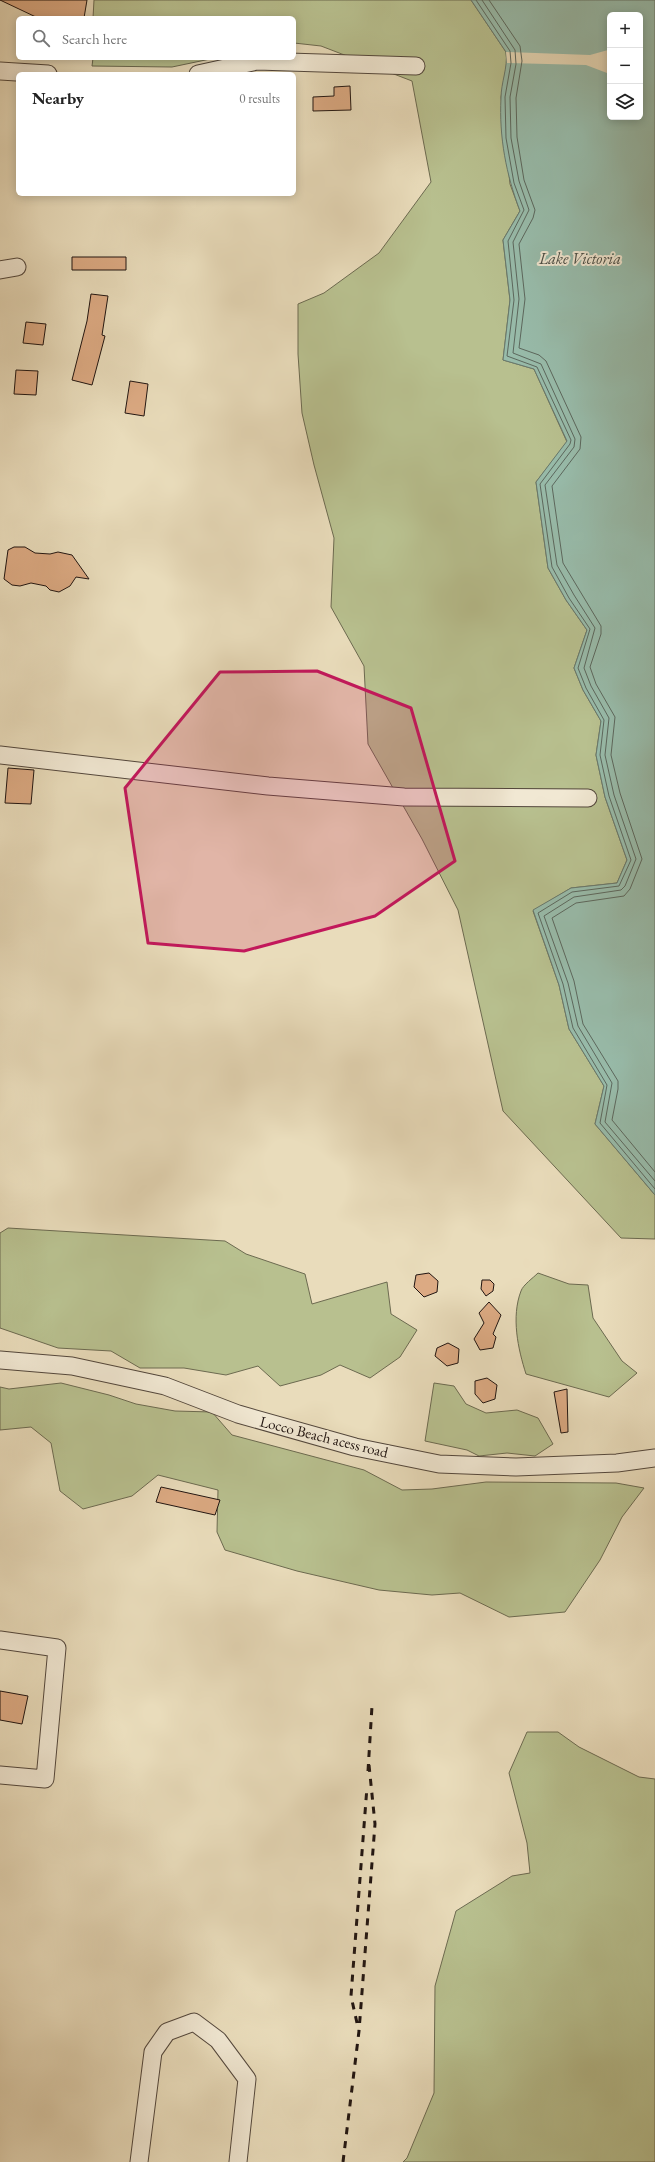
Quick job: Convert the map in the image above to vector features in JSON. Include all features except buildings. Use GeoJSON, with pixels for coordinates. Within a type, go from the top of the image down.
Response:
{"type":"FeatureCollection","features":[{"type":"Feature","properties":{"kind":"street"},"geometry":{"type":"LineString","coordinates":[[207,72],[257,61],[416,66]]}},
{"type":"Feature","properties":{"kind":"street"},"geometry":{"type":"LineString","coordinates":[[0,71],[16,72]]}},
{"type":"Feature","properties":{"kind":"street"},"geometry":{"type":"LineString","coordinates":[[0,270],[17,267]]}},
{"type":"Feature","properties":{"kind":"street"},"geometry":{"type":"LineString","coordinates":[[0,755],[268,786],[404,797],[588,798]]}},
{"type":"Feature","properties":{"kind":"street","name":"Locco Beach acess road"},"geometry":{"type":"LineString","coordinates":[[0,1360],[72,1366],[165,1386],[252,1418],[355,1447],[439,1464],[516,1467],[617,1463],[655,1458]]}},
{"type":"Feature","properties":{"kind":"street"},"geometry":{"type":"LineString","coordinates":[[0,1640],[57,1648],[45,1779],[0,1775]]}},
{"type":"Feature","properties":{"kind":"street"},"geometry":{"type":"LineString","coordinates":[[139,2162],[153,2052],[167,2032],[194,2022],[218,2040],[247,2079],[238,2162]]}},
{"type":"Feature","properties":{"kind":"highlighted area"},"geometry":{"type":"Polygon","coordinates":[[[317,671],[411,708],[455,861],[375,916],[244,951],[148,943],[125,788],[220,672],[317,671]]]}},
{"type":"Feature","properties":{"kind":"shaded area"},"geometry":{"type":"Polygon","coordinates":[[[94,0],[471,0],[506,52],[507,63],[501,97],[510,184],[520,211],[503,240],[510,300],[503,360],[534,369],[567,442],[536,482],[548,568],[566,600],[587,630],[574,668],[583,690],[601,721],[596,755],[605,797],[627,860],[617,883],[571,888],[533,911],[559,985],[569,1029],[604,1086],[595,1124],[655,1195],[655,1239],[621,1238],[503,1111],[458,910],[422,839],[368,744],[364,666],[331,607],[334,538],[314,465],[302,413],[298,354],[298,304],[324,293],[379,253],[431,182],[412,81],[321,46],[296,43],[296,16],[93,16],[94,0]]]}},
{"type":"Feature","properties":{"kind":"shaded area"},"geometry":{"type":"Polygon","coordinates":[[[93,60],[205,60],[172,67],[92,66],[93,60]]]}},
{"type":"Feature","properties":{"kind":"shaded area"},"geometry":{"type":"Polygon","coordinates":[[[8,1228],[225,1241],[246,1254],[305,1274],[312,1304],[387,1282],[391,1314],[417,1330],[400,1357],[370,1378],[340,1365],[321,1375],[280,1386],[258,1366],[226,1375],[184,1368],[140,1368],[111,1351],[58,1348],[0,1328],[0,1233],[8,1228]]]}},
{"type":"Feature","properties":{"kind":"shaded area"},"geometry":{"type":"Polygon","coordinates":[[[538,1273],[569,1284],[588,1285],[593,1318],[622,1361],[637,1373],[609,1397],[526,1374],[518,1344],[516,1311],[522,1289],[538,1273]]]}},
{"type":"Feature","properties":{"kind":"shaded area"},"geometry":{"type":"Polygon","coordinates":[[[61,1383],[109,1395],[136,1404],[175,1411],[212,1412],[232,1435],[364,1470],[402,1490],[432,1489],[486,1482],[616,1483],[644,1488],[622,1517],[600,1560],[565,1612],[509,1617],[460,1593],[432,1595],[379,1590],[297,1571],[225,1550],[217,1532],[218,1490],[158,1475],[132,1496],[83,1509],[60,1491],[51,1443],[31,1427],[0,1430],[0,1387],[9,1389],[61,1383]]]}},
{"type":"Feature","properties":{"kind":"shaded area"},"geometry":{"type":"Polygon","coordinates":[[[434,1383],[454,1386],[466,1404],[486,1413],[517,1410],[538,1418],[553,1444],[535,1456],[507,1453],[479,1456],[467,1450],[425,1441],[434,1383]]]}},
{"type":"Feature","properties":{"kind":"shaded area"},"geometry":{"type":"Polygon","coordinates":[[[527,1732],[558,1732],[579,1747],[639,1777],[655,1779],[655,2162],[403,2162],[407,2158],[434,2093],[435,1986],[456,1911],[512,1876],[530,1873],[527,1843],[509,1773],[527,1732]]]}},
{"type":"Feature","properties":{"kind":"water","name":"Lake Victoria"},"geometry":{"type":"Polygon","coordinates":[[[471,0],[655,0],[655,1195],[595,1124],[604,1086],[569,1029],[559,985],[533,910],[571,888],[617,883],[627,860],[605,797],[596,755],[601,721],[583,690],[574,668],[587,630],[566,600],[548,568],[536,482],[567,441],[534,369],[503,360],[510,300],[503,240],[520,211],[507,169],[502,141],[501,92],[506,52],[471,0]]]}},
{"type":"Feature","properties":{"kind":"pier"},"geometry":{"type":"Polygon","coordinates":[[[607,50],[607,73],[586,65],[507,63],[506,52],[590,55],[607,50]]]}},
{"type":"Feature","properties":{"kind":"railway"},"geometry":{"type":"LineString","coordinates":[[368,1771],[372,1706]]}},
{"type":"Feature","properties":{"kind":"railway"},"geometry":{"type":"LineString","coordinates":[[343,2162],[359,2031],[375,1824],[369,1765]]}},
{"type":"Feature","properties":{"kind":"railway"},"geometry":{"type":"LineString","coordinates":[[357,2023],[351,1996],[367,1787]]}}]}
